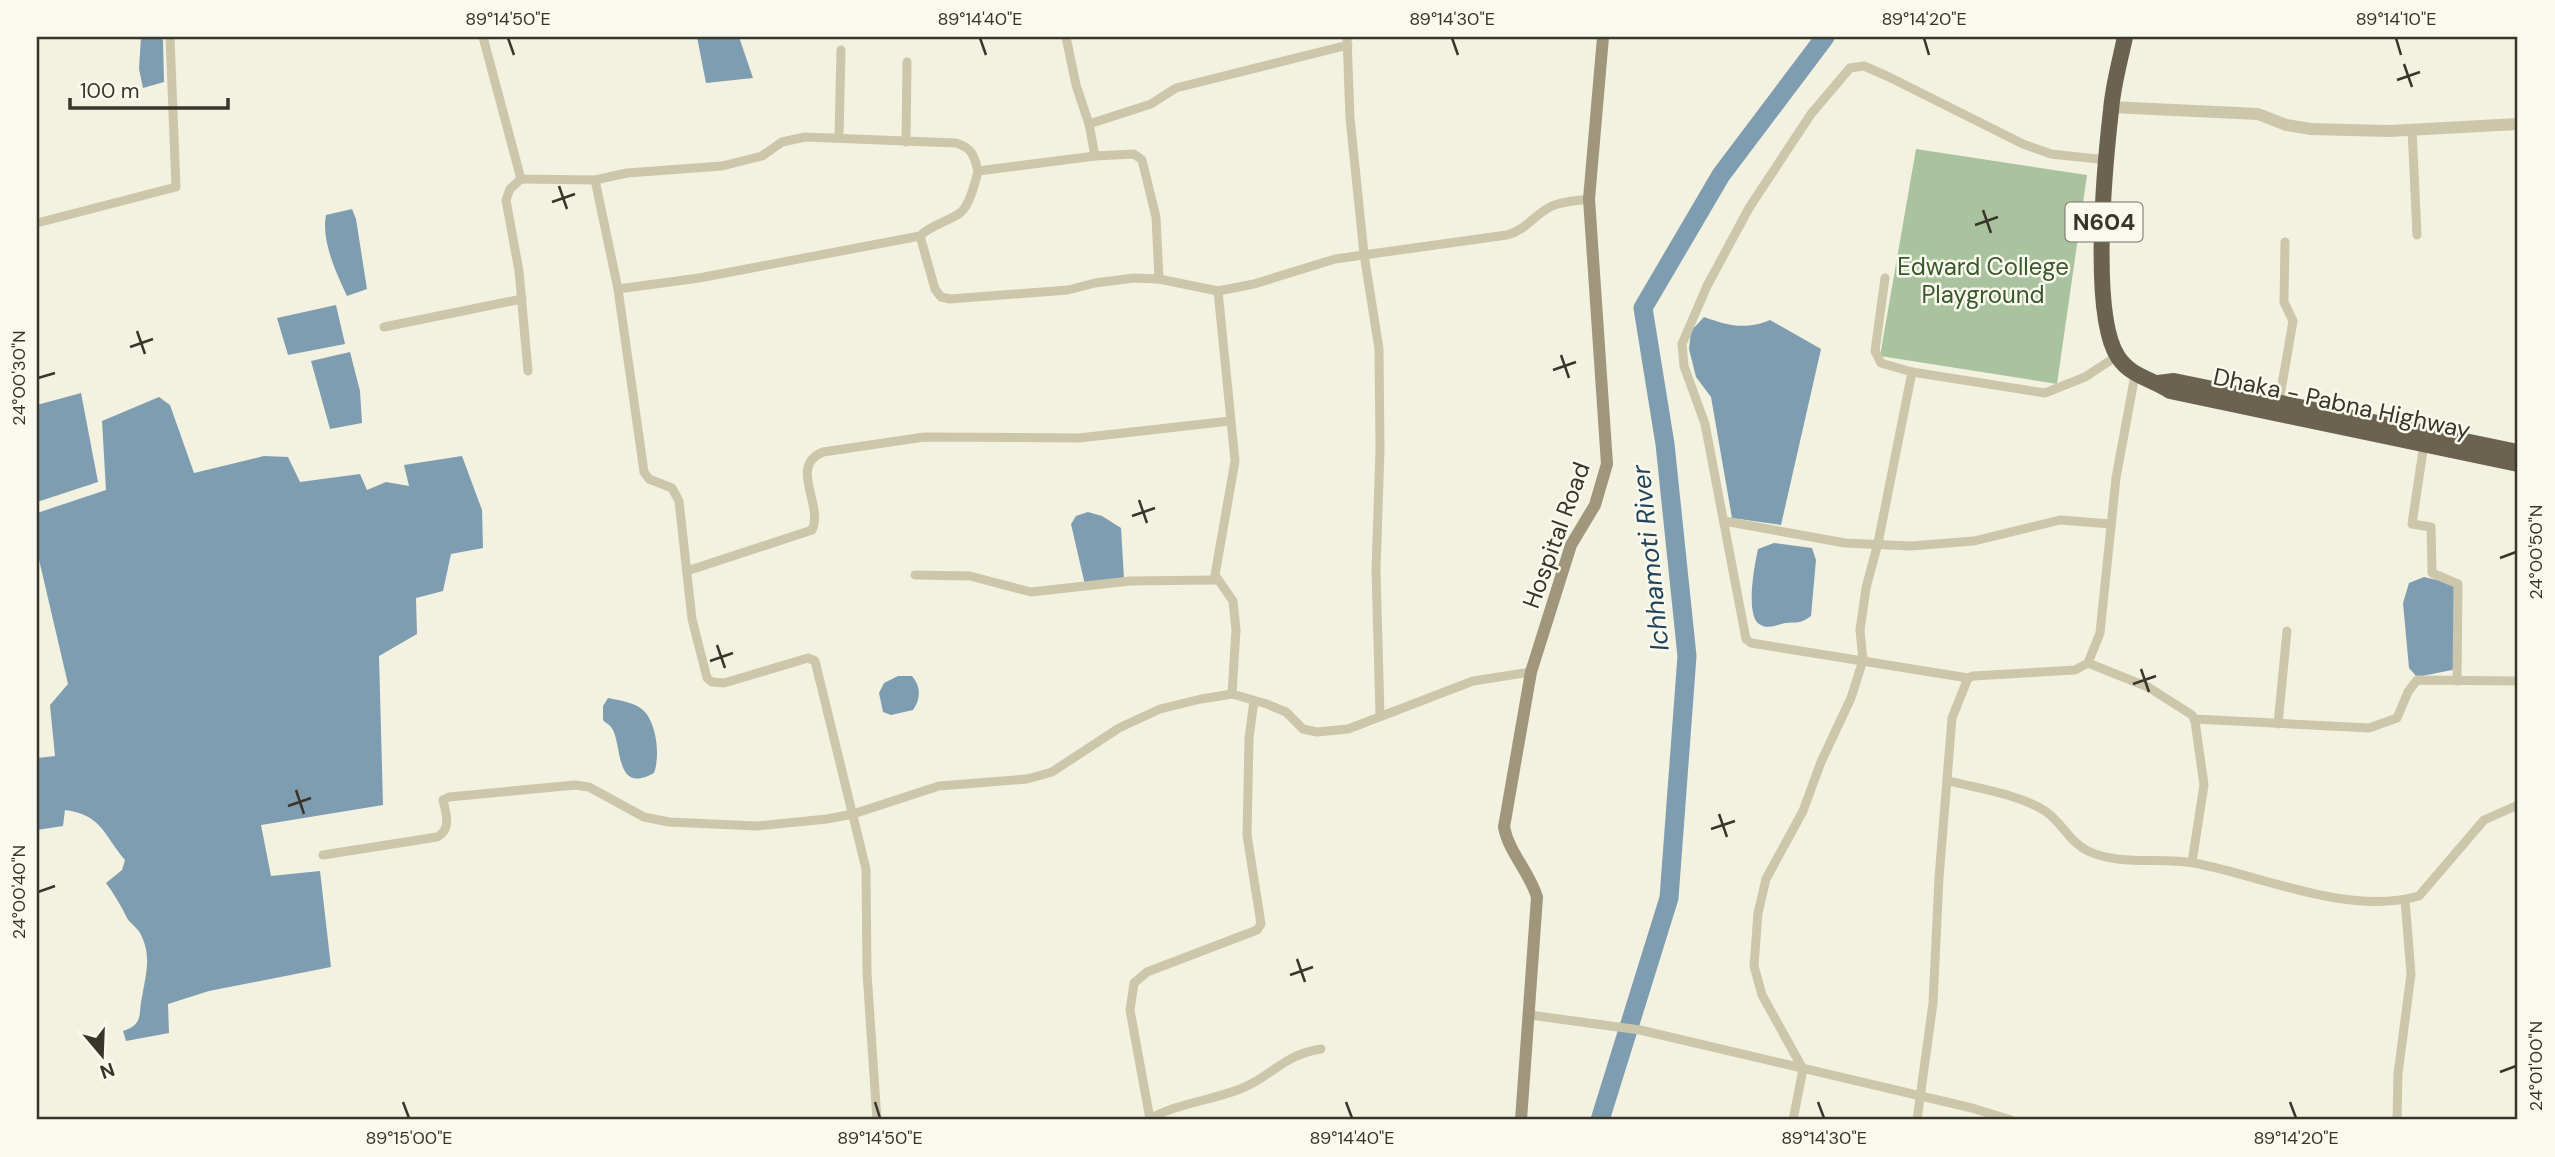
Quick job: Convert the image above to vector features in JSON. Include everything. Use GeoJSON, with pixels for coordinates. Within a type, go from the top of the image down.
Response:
{"type":"FeatureCollection","features":[{"type":"Feature","properties":{"kind":"highway","name":"Dhaka - Pabna Highway"},"geometry":{"type":"LineString","coordinates":[[2125,37],[2111,107],[2103,295],[2109,336],[2117,356],[2136,375],[2158,383],[2170,391],[2518,464]]}},
{"type":"Feature","properties":{"kind":"highway","name":"Dhaka - Pabna Highway"},"geometry":{"type":"LineString","coordinates":[[2158,383],[2174,381],[2518,452]]}},
{"type":"Feature","properties":{"kind":"main road","name":"Hospital Road"},"geometry":{"type":"LineString","coordinates":[[1521,1120],[1536,897],[1533,883],[1507,843],[1504,827],[1531,672],[1571,545],[1595,505],[1607,464],[1589,199],[1603,37]]}},
{"type":"Feature","properties":{"kind":"street"},"geometry":{"type":"LineString","coordinates":[[37,223],[176,187],[170,37]]}},
{"type":"Feature","properties":{"kind":"street"},"geometry":{"type":"LineString","coordinates":[[483,37],[521,179]]}},
{"type":"Feature","properties":{"kind":"street"},"geometry":{"type":"LineString","coordinates":[[1066,37],[1095,156]]}},
{"type":"Feature","properties":{"kind":"street"},"geometry":{"type":"LineString","coordinates":[[1089,124],[1151,104],[1177,88],[1348,41],[1350,118],[1364,254],[1379,349],[1380,449],[1376,570],[1380,715]]}},
{"type":"Feature","properties":{"kind":"street"},"geometry":{"type":"LineString","coordinates":[[839,137],[841,50]]}},
{"type":"Feature","properties":{"kind":"street"},"geometry":{"type":"LineString","coordinates":[[906,142],[907,62]]}},
{"type":"Feature","properties":{"kind":"street"},"geometry":{"type":"LineString","coordinates":[[2107,160],[2051,153],[2023,144],[1864,66],[1850,68],[1811,114],[1749,208],[1707,286],[1682,344],[1684,366],[1705,424],[1746,639],[1751,643],[1968,678],[2075,670],[2088,663],[2100,633],[2116,478],[2136,375]]}},
{"type":"Feature","properties":{"kind":"street"},"geometry":{"type":"LineString","coordinates":[[2111,107],[2258,114],[2286,125],[2311,129],[2412,129],[2518,124]]}},
{"type":"Feature","properties":{"kind":"street"},"geometry":{"type":"LineString","coordinates":[[2412,129],[2417,235]]}},
{"type":"Feature","properties":{"kind":"street"},"geometry":{"type":"LineString","coordinates":[[528,372],[522,299],[506,200],[510,189],[521,179],[595,180],[627,173],[722,166],[762,156],[791,139],[839,137],[956,143],[968,147],[974,153],[978,171],[965,206],[959,213],[928,228],[920,236],[699,278],[618,289]]}},
{"type":"Feature","properties":{"kind":"street"},"geometry":{"type":"LineString","coordinates":[[978,171],[1095,156],[1134,154],[1142,160],[1156,217],[1159,279]]}},
{"type":"Feature","properties":{"kind":"street"},"geometry":{"type":"LineString","coordinates":[[595,180],[618,289],[644,472],[649,479],[672,488],[676,493],[692,619],[709,681],[724,683],[808,658],[815,662],[866,869],[867,973],[877,1120]]}},
{"type":"Feature","properties":{"kind":"street"},"geometry":{"type":"LineString","coordinates":[[920,236],[935,289],[940,297],[950,299],[1068,290],[1095,282],[1134,278],[1159,279],[1218,291],[1254,284],[1306,266],[1364,254],[1507,235],[1527,228],[1543,212],[1557,204],[1589,199]]}},
{"type":"Feature","properties":{"kind":"street"},"geometry":{"type":"LineString","coordinates":[[2278,402],[2293,321],[2284,302],[2285,242]]}},
{"type":"Feature","properties":{"kind":"street"},"geometry":{"type":"LineString","coordinates":[[1885,278],[1875,351],[1881,363],[1912,372],[2045,393],[2085,377],[2117,356]]}},
{"type":"Feature","properties":{"kind":"street"},"geometry":{"type":"LineString","coordinates":[[1218,291],[1235,461],[1230,500],[1217,551],[1215,580],[1233,601],[1236,630],[1233,694]]}},
{"type":"Feature","properties":{"kind":"street"},"geometry":{"type":"LineString","coordinates":[[384,327],[522,299]]}},
{"type":"Feature","properties":{"kind":"street"},"geometry":{"type":"LineString","coordinates":[[1793,1120],[1803,1069],[1762,995],[1754,966],[1758,913],[1766,879],[1803,811],[1821,762],[1851,698],[1863,660],[1860,630],[1866,588],[1878,543],[1912,372]]}},
{"type":"Feature","properties":{"kind":"street"},"geometry":{"type":"LineString","coordinates":[[687,571],[812,530],[815,514],[806,472],[810,460],[823,452],[924,437],[1079,438],[1230,421]]}},
{"type":"Feature","properties":{"kind":"street"},"geometry":{"type":"LineString","coordinates":[[2424,444],[2412,524],[2431,527],[2432,573],[2458,584],[2457,681]]}},
{"type":"Feature","properties":{"kind":"street"},"geometry":{"type":"LineString","coordinates":[[1724,521],[1845,543],[1911,546],[1974,541],[2060,520],[2111,524]]}},
{"type":"Feature","properties":{"kind":"street"},"geometry":{"type":"LineString","coordinates":[[915,575],[970,576],[1031,592],[1130,581],[1215,580]]}},
{"type":"Feature","properties":{"kind":"street"},"geometry":{"type":"LineString","coordinates":[[2278,724],[2287,631]]}},
{"type":"Feature","properties":{"kind":"street"},"geometry":{"type":"LineString","coordinates":[[2088,663],[2148,687],[2194,719],[2369,728],[2397,718],[2408,692],[2417,680],[2518,681]]}},
{"type":"Feature","properties":{"kind":"street"},"geometry":{"type":"LineString","coordinates":[[323,855],[438,837],[445,833],[447,826],[443,800],[449,797],[575,785],[589,788],[644,817],[669,822],[757,826],[853,814],[939,786],[1027,779],[1052,772],[1119,728],[1160,709],[1233,694],[1286,712],[1303,729],[1317,732],[1348,729],[1473,681],[1531,672]]}},
{"type":"Feature","properties":{"kind":"street"},"geometry":{"type":"LineString","coordinates":[[1917,1120],[1933,1003],[1939,878],[1949,781],[1952,718],[1968,678]]}},
{"type":"Feature","properties":{"kind":"street"},"geometry":{"type":"LineString","coordinates":[[1254,701],[1249,738],[1247,835],[1261,924],[1257,930],[1147,972],[1134,983],[1130,1010],[1149,1120],[1177,1106],[1243,1088],[1294,1055],[1321,1049]]}},
{"type":"Feature","properties":{"kind":"street"},"geometry":{"type":"LineString","coordinates":[[2192,862],[2204,785],[2194,719]]}},
{"type":"Feature","properties":{"kind":"street"},"geometry":{"type":"LineString","coordinates":[[1949,781],[2005,795],[2044,810],[2064,833],[2090,852],[2153,861],[2192,862],[2325,894],[2375,900],[2405,900],[2427,890],[2484,820],[2518,805]]}},
{"type":"Feature","properties":{"kind":"street"},"geometry":{"type":"LineString","coordinates":[[2397,1120],[2401,1034],[2411,974],[2405,900]]}},
{"type":"Feature","properties":{"kind":"street"},"geometry":{"type":"LineString","coordinates":[[1530,1015],[1640,1030],[2011,1120]]}},
{"type":"Feature","properties":{"kind":"green space","name":"Edward College Playground"},"geometry":{"type":"Polygon","coordinates":[[[1916,149],[2087,175],[2057,384],[1880,356],[1916,149]]]}},
{"type":"Feature","properties":{"kind":"water"},"geometry":{"type":"Polygon","coordinates":[[[141,37],[160,37],[163,40],[164,82],[143,88],[139,69],[141,37]]]}},
{"type":"Feature","properties":{"kind":"water"},"geometry":{"type":"Polygon","coordinates":[[[697,37],[739,37],[753,78],[706,83],[697,37]]]}},
{"type":"Feature","properties":{"kind":"water"},"geometry":{"type":"Polygon","coordinates":[[[352,209],[367,289],[347,296],[330,256],[325,225],[326,215],[352,209]]]}},
{"type":"Feature","properties":{"kind":"water"},"geometry":{"type":"Polygon","coordinates":[[[336,305],[345,344],[288,355],[277,318],[336,305]]]}},
{"type":"Feature","properties":{"kind":"water"},"geometry":{"type":"Polygon","coordinates":[[[1704,317],[1737,326],[1770,320],[1821,349],[1781,525],[1732,518],[1711,397],[1696,377],[1689,349],[1691,331],[1704,317]]]}},
{"type":"Feature","properties":{"kind":"water"},"geometry":{"type":"Polygon","coordinates":[[[350,352],[360,391],[362,423],[330,429],[311,361],[350,352]]]}},
{"type":"Feature","properties":{"kind":"water"},"geometry":{"type":"Polygon","coordinates":[[[81,393],[98,482],[37,502],[37,405],[81,393]]]}},
{"type":"Feature","properties":{"kind":"water"},"geometry":{"type":"Polygon","coordinates":[[[159,397],[170,405],[194,473],[264,456],[288,457],[300,482],[360,474],[367,490],[386,482],[409,486],[404,465],[462,456],[482,510],[483,548],[451,554],[443,591],[416,598],[417,634],[379,656],[383,805],[261,825],[271,876],[320,871],[331,967],[209,991],[168,1004],[169,1033],[126,1041],[123,1031],[134,1025],[139,1018],[147,957],[140,933],[127,918],[106,883],[122,870],[125,860],[101,827],[87,816],[65,810],[63,826],[37,830],[37,758],[55,756],[50,705],[68,684],[37,551],[37,513],[106,490],[102,421],[159,397]]]}},
{"type":"Feature","properties":{"kind":"water"},"geometry":{"type":"Polygon","coordinates":[[[1088,512],[1102,516],[1121,528],[1124,579],[1085,585],[1071,524],[1076,516],[1088,512]]]}},
{"type":"Feature","properties":{"kind":"water"},"geometry":{"type":"Polygon","coordinates":[[[1774,543],[1812,548],[1816,560],[1811,616],[1801,621],[1766,627],[1759,624],[1755,618],[1752,588],[1758,549],[1774,543]]]}},
{"type":"Feature","properties":{"kind":"water"},"geometry":{"type":"Polygon","coordinates":[[[2424,577],[2453,584],[2457,594],[2456,666],[2452,670],[2417,677],[2409,668],[2403,603],[2409,583],[2424,577]]]}},
{"type":"Feature","properties":{"kind":"water"},"geometry":{"type":"Polygon","coordinates":[[[898,676],[912,676],[917,684],[919,697],[913,710],[891,715],[883,712],[879,693],[884,683],[898,676]]]}},
{"type":"Feature","properties":{"kind":"water"},"geometry":{"type":"Polygon","coordinates":[[[608,698],[637,706],[649,718],[656,742],[654,773],[641,778],[632,777],[626,772],[615,734],[603,720],[603,706],[608,698]]]}},
{"type":"Feature","properties":{"kind":"waterway","name":"Ichhamoti River"},"geometry":{"type":"LineString","coordinates":[[1600,1120],[1669,898],[1687,656],[1665,444],[1643,308],[1721,175],[1825,37]]}}]}
